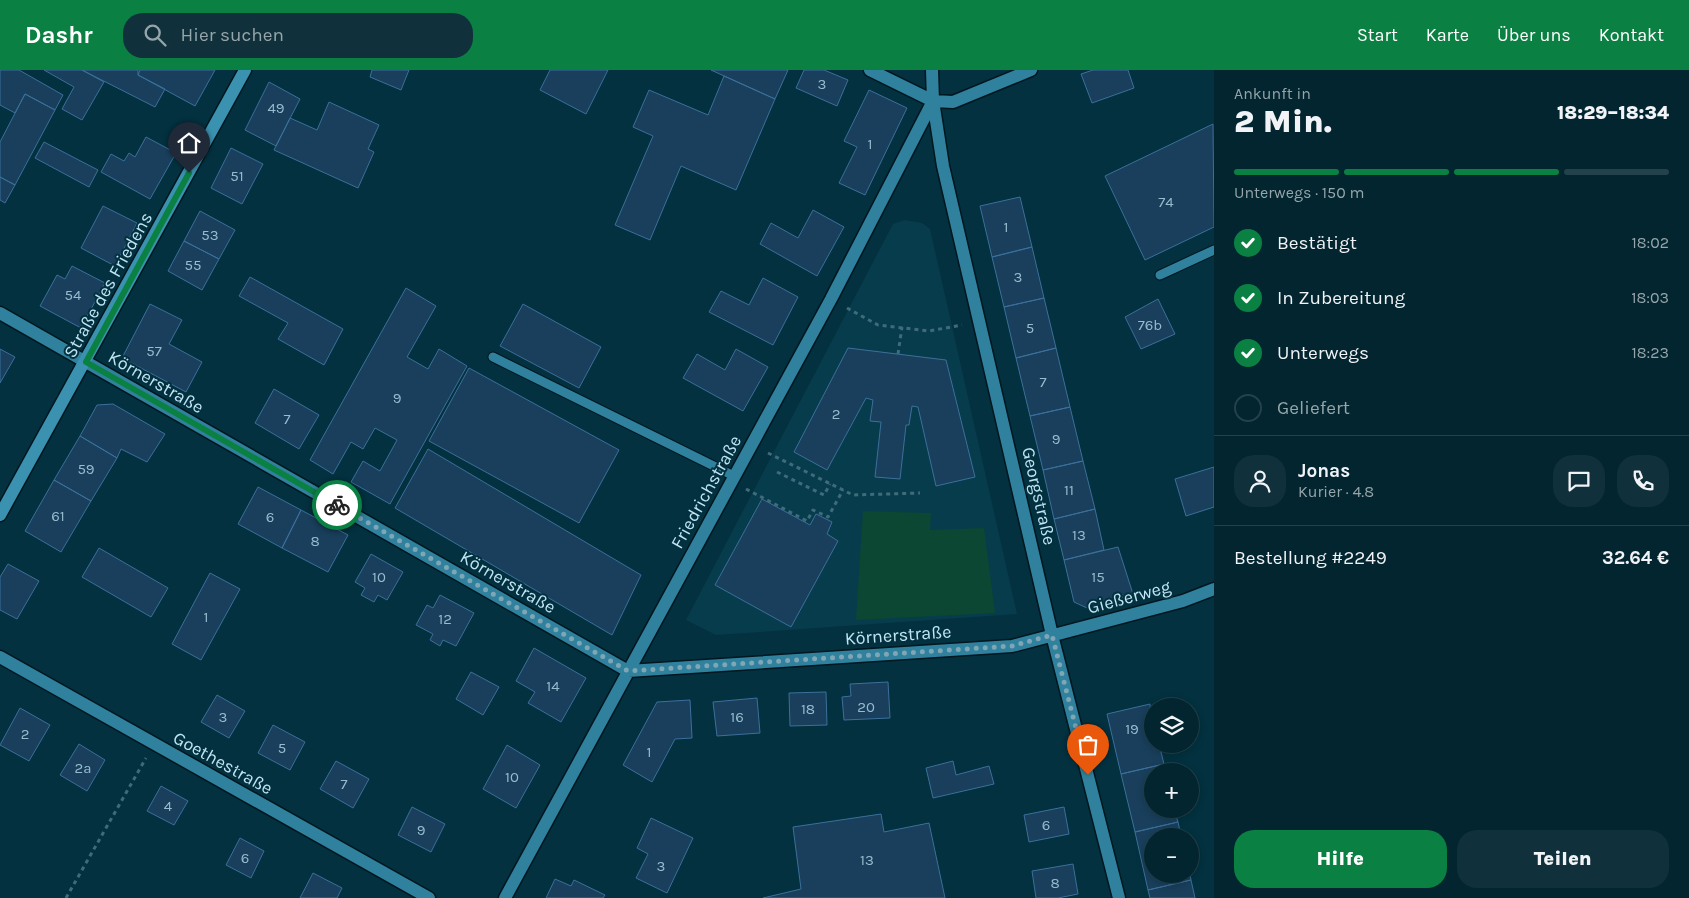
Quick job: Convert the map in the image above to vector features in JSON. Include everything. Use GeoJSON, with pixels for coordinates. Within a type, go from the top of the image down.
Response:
{"type":"FeatureCollection","features":[{"type":"Feature","properties":{"kind":"main road","name":"Straße des Friedens"},"geometry":{"type":"LineString","coordinates":[[0,515],[86,362],[245,70]]}},
{"type":"Feature","properties":{"kind":"street"},"geometry":{"type":"LineString","coordinates":[[870,70],[933,101],[953,102],[1031,70]]}},
{"type":"Feature","properties":{"kind":"street","name":"Georgstraße"},"geometry":{"type":"LineString","coordinates":[[932,70],[933,101],[943,166],[1052,635],[1119,898]]}},
{"type":"Feature","properties":{"kind":"street","name":"Friedrichstraße"},"geometry":{"type":"LineString","coordinates":[[505,898],[831,299],[933,101]]}},
{"type":"Feature","properties":{"kind":"street","name":"Körnerstraße"},"geometry":{"type":"LineString","coordinates":[[0,313],[628,671],[1012,646],[1052,635]]}},
{"type":"Feature","properties":{"kind":"street","name":"Gießerweg"},"geometry":{"type":"LineString","coordinates":[[1052,635],[1183,601],[1214,589]]}},
{"type":"Feature","properties":{"kind":"street","name":"Goethestraße"},"geometry":{"type":"LineString","coordinates":[[0,657],[429,898]]}},
{"type":"Feature","properties":{"kind":"lane"},"geometry":{"type":"LineString","coordinates":[[1160,275],[1214,250]]}},
{"type":"Feature","properties":{"kind":"lane"},"geometry":{"type":"LineString","coordinates":[[493,357],[733,479]]}},
{"type":"Feature","properties":{"kind":"path"},"geometry":{"type":"LineString","coordinates":[[831,299],[878,324],[902,328],[929,331],[980,322]]}},
{"type":"Feature","properties":{"kind":"path"},"geometry":{"type":"LineString","coordinates":[[898,354],[902,328]]}},
{"type":"Feature","properties":{"kind":"path"},"geometry":{"type":"LineString","coordinates":[[752,445],[853,495],[920,493]]}},
{"type":"Feature","properties":{"kind":"path"},"geometry":{"type":"LineString","coordinates":[[777,472],[824,496],[830,484]]}},
{"type":"Feature","properties":{"kind":"path"},"geometry":{"type":"LineString","coordinates":[[733,479],[807,521],[811,518],[814,510],[828,517],[843,490]]}},
{"type":"Feature","properties":{"kind":"path"},"geometry":{"type":"LineString","coordinates":[[66,898],[154,744]]}},
{"type":"Feature","properties":{"kind":"shaded area"},"geometry":{"type":"Polygon","coordinates":[[[905,220],[922,223],[930,229],[1017,614],[716,635],[686,620],[893,224],[905,220]]]}},
{"type":"Feature","properties":{"kind":"green space"},"geometry":{"type":"Polygon","coordinates":[[[863,511],[931,513],[930,530],[984,528],[995,613],[856,620],[863,511]]]}},
{"type":"Feature","properties":{"kind":"building"},"geometry":{"type":"Polygon","coordinates":[[[0,70],[19,70],[63,95],[55,110],[25,94],[15,113],[0,105],[0,70]]]}},
{"type":"Feature","properties":{"kind":"building"},"geometry":{"type":"Polygon","coordinates":[[[44,70],[82,70],[104,82],[82,120],[62,109],[74,87],[44,70]]]}},
{"type":"Feature","properties":{"kind":"building"},"geometry":{"type":"Polygon","coordinates":[[[82,70],[138,70],[138,75],[165,89],[155,107],[82,70]]]}},
{"type":"Feature","properties":{"kind":"building"},"geometry":{"type":"Polygon","coordinates":[[[140,70],[215,70],[195,106],[138,75],[140,70]]]}},
{"type":"Feature","properties":{"kind":"building"},"geometry":{"type":"Polygon","coordinates":[[[372,70],[409,70],[401,90],[370,77],[372,70]]]}},
{"type":"Feature","properties":{"kind":"building"},"geometry":{"type":"Polygon","coordinates":[[[550,70],[608,70],[586,114],[540,90],[550,70]]]}},
{"type":"Feature","properties":{"kind":"building"},"geometry":{"type":"Polygon","coordinates":[[[711,70],[788,70],[775,99],[711,70]]]}},
{"type":"Feature","properties":{"kind":"building"},"geometry":{"type":"Polygon","coordinates":[[[804,70],[824,70],[848,80],[837,106],[796,88],[804,70]]]}},
{"type":"Feature","properties":{"kind":"building"},"geometry":{"type":"Polygon","coordinates":[[[1093,70],[1128,70],[1134,88],[1092,103],[1081,74],[1093,70]]]}},
{"type":"Feature","properties":{"kind":"building"},"geometry":{"type":"Polygon","coordinates":[[[724,76],[775,99],[736,190],[681,166],[650,240],[615,225],[653,136],[633,127],[649,90],[708,115],[724,76]]]}},
{"type":"Feature","properties":{"kind":"building"},"geometry":{"type":"Polygon","coordinates":[[[269,82],[300,99],[276,146],[245,130],[269,82]]]}},
{"type":"Feature","properties":{"kind":"building"},"geometry":{"type":"Polygon","coordinates":[[[869,90],[907,108],[865,195],[839,183],[857,147],[844,141],[869,90]]]}},
{"type":"Feature","properties":{"kind":"building"},"geometry":{"type":"Polygon","coordinates":[[[25,94],[55,110],[15,185],[0,177],[0,142],[25,94]]]}},
{"type":"Feature","properties":{"kind":"building"},"geometry":{"type":"Polygon","coordinates":[[[329,102],[379,125],[368,149],[374,152],[358,188],[274,150],[290,118],[317,130],[329,102]]]}},
{"type":"Feature","properties":{"kind":"building"},"geometry":{"type":"Polygon","coordinates":[[[1213,124],[1214,227],[1145,260],[1105,176],[1213,124]]]}},
{"type":"Feature","properties":{"kind":"building"},"geometry":{"type":"Polygon","coordinates":[[[146,137],[176,153],[150,199],[101,172],[111,154],[124,161],[129,153],[135,157],[146,137]]]}},
{"type":"Feature","properties":{"kind":"building"},"geometry":{"type":"Polygon","coordinates":[[[44,142],[98,170],[89,187],[35,158],[44,142]]]}},
{"type":"Feature","properties":{"kind":"building"},"geometry":{"type":"Polygon","coordinates":[[[231,148],[263,164],[242,204],[211,188],[231,148]]]}},
{"type":"Feature","properties":{"kind":"building"},"geometry":{"type":"Polygon","coordinates":[[[0,177],[15,185],[5,203],[0,200],[0,177]]]}},
{"type":"Feature","properties":{"kind":"building"},"geometry":{"type":"Polygon","coordinates":[[[1020,197],[1032,247],[992,257],[980,206],[1020,197]]]}},
{"type":"Feature","properties":{"kind":"building"},"geometry":{"type":"Polygon","coordinates":[[[103,206],[137,223],[115,266],[81,248],[103,206]]]}},
{"type":"Feature","properties":{"kind":"building"},"geometry":{"type":"Polygon","coordinates":[[[813,210],[844,227],[817,276],[760,244],[771,223],[798,238],[813,210]]]}},
{"type":"Feature","properties":{"kind":"building"},"geometry":{"type":"Polygon","coordinates":[[[200,211],[235,230],[219,259],[184,241],[200,211]]]}},
{"type":"Feature","properties":{"kind":"building"},"geometry":{"type":"Polygon","coordinates":[[[184,241],[219,259],[202,290],[168,271],[184,241]]]}},
{"type":"Feature","properties":{"kind":"building"},"geometry":{"type":"Polygon","coordinates":[[[1032,247],[1044,298],[1004,307],[992,257],[1032,247]]]}},
{"type":"Feature","properties":{"kind":"building"},"geometry":{"type":"Polygon","coordinates":[[[72,266],[105,283],[81,328],[40,306],[57,275],[65,279],[72,266]]]}},
{"type":"Feature","properties":{"kind":"building"},"geometry":{"type":"Polygon","coordinates":[[[250,277],[343,329],[324,365],[278,339],[288,323],[239,296],[250,277]]]}},
{"type":"Feature","properties":{"kind":"building"},"geometry":{"type":"Polygon","coordinates":[[[763,278],[798,297],[773,345],[709,312],[721,291],[749,305],[763,278]]]}},
{"type":"Feature","properties":{"kind":"building"},"geometry":{"type":"Polygon","coordinates":[[[406,288],[436,306],[407,357],[428,369],[439,349],[467,366],[390,504],[351,482],[363,461],[380,471],[397,440],[375,428],[363,449],[351,442],[333,474],[310,460],[406,288]]]}},
{"type":"Feature","properties":{"kind":"building"},"geometry":{"type":"Polygon","coordinates":[[[1044,298],[1056,348],[1016,358],[1004,307],[1044,298]]]}},
{"type":"Feature","properties":{"kind":"building"},"geometry":{"type":"Polygon","coordinates":[[[1158,299],[1175,334],[1141,349],[1125,317],[1158,299]]]}},
{"type":"Feature","properties":{"kind":"building"},"geometry":{"type":"Polygon","coordinates":[[[150,304],[182,320],[169,344],[202,362],[186,392],[122,358],[150,304]]]}},
{"type":"Feature","properties":{"kind":"building"},"geometry":{"type":"Polygon","coordinates":[[[523,304],[601,347],[579,388],[500,346],[523,304]]]}},
{"type":"Feature","properties":{"kind":"building"},"geometry":{"type":"Polygon","coordinates":[[[848,348],[946,360],[975,477],[936,486],[918,407],[912,406],[909,425],[906,425],[900,479],[875,477],[881,422],[870,421],[873,400],[866,398],[827,470],[794,452],[848,348]]]}},
{"type":"Feature","properties":{"kind":"building"},"geometry":{"type":"Polygon","coordinates":[[[1056,348],[1070,407],[1030,416],[1016,358],[1056,348]]]}},
{"type":"Feature","properties":{"kind":"building"},"geometry":{"type":"Polygon","coordinates":[[[0,349],[15,357],[0,383],[0,349]]]}},
{"type":"Feature","properties":{"kind":"building"},"geometry":{"type":"Polygon","coordinates":[[[736,349],[768,367],[743,411],[683,378],[697,354],[725,370],[736,349]]]}},
{"type":"Feature","properties":{"kind":"building"},"geometry":{"type":"Polygon","coordinates":[[[469,368],[619,450],[579,523],[429,441],[469,368]]]}},
{"type":"Feature","properties":{"kind":"building"},"geometry":{"type":"Polygon","coordinates":[[[274,389],[319,415],[299,449],[255,423],[274,389]]]}},
{"type":"Feature","properties":{"kind":"building"},"geometry":{"type":"Polygon","coordinates":[[[113,404],[165,434],[147,462],[121,449],[117,458],[80,436],[97,405],[113,404]]]}},
{"type":"Feature","properties":{"kind":"building"},"geometry":{"type":"Polygon","coordinates":[[[1070,407],[1083,461],[1043,470],[1030,416],[1070,407]]]}},
{"type":"Feature","properties":{"kind":"building"},"geometry":{"type":"Polygon","coordinates":[[[80,436],[117,458],[91,501],[54,480],[80,436]]]}},
{"type":"Feature","properties":{"kind":"building"},"geometry":{"type":"Polygon","coordinates":[[[428,449],[641,575],[612,635],[395,508],[428,449]]]}},
{"type":"Feature","properties":{"kind":"building"},"geometry":{"type":"Polygon","coordinates":[[[1083,461],[1095,509],[1054,519],[1043,470],[1083,461]]]}},
{"type":"Feature","properties":{"kind":"building"},"geometry":{"type":"Polygon","coordinates":[[[1214,467],[1214,507],[1186,516],[1175,479],[1214,467]]]}},
{"type":"Feature","properties":{"kind":"building"},"geometry":{"type":"Polygon","coordinates":[[[54,480],[91,501],[61,552],[25,531],[54,480]]]}},
{"type":"Feature","properties":{"kind":"building"},"geometry":{"type":"Polygon","coordinates":[[[258,487],[301,510],[282,548],[238,524],[258,487]]]}},
{"type":"Feature","properties":{"kind":"building"},"geometry":{"type":"Polygon","coordinates":[[[762,499],[810,525],[816,514],[832,522],[827,534],[838,541],[791,627],[715,585],[762,499]]]}},
{"type":"Feature","properties":{"kind":"building"},"geometry":{"type":"Polygon","coordinates":[[[1095,509],[1104,550],[1064,560],[1054,519],[1095,509]]]}},
{"type":"Feature","properties":{"kind":"building"},"geometry":{"type":"Polygon","coordinates":[[[301,510],[348,535],[328,572],[282,548],[301,510]]]}},
{"type":"Feature","properties":{"kind":"building"},"geometry":{"type":"Polygon","coordinates":[[[1118,547],[1133,594],[1087,608],[1074,602],[1064,560],[1118,547]]]}},
{"type":"Feature","properties":{"kind":"building"},"geometry":{"type":"Polygon","coordinates":[[[99,548],[168,588],[151,617],[82,577],[99,548]]]}},
{"type":"Feature","properties":{"kind":"building"},"geometry":{"type":"Polygon","coordinates":[[[371,554],[403,572],[387,600],[378,595],[374,602],[361,595],[365,588],[355,582],[371,554]]]}},
{"type":"Feature","properties":{"kind":"building"},"geometry":{"type":"Polygon","coordinates":[[[8,564],[39,581],[17,619],[0,610],[0,577],[8,564]]]}},
{"type":"Feature","properties":{"kind":"building"},"geometry":{"type":"Polygon","coordinates":[[[210,573],[240,589],[201,660],[172,644],[210,573]]]}},
{"type":"Feature","properties":{"kind":"building"},"geometry":{"type":"Polygon","coordinates":[[[440,595],[474,613],[456,646],[443,640],[440,646],[430,640],[433,634],[416,625],[427,605],[433,608],[440,595]]]}},
{"type":"Feature","properties":{"kind":"building"},"geometry":{"type":"Polygon","coordinates":[[[534,648],[586,678],[561,722],[528,703],[535,692],[516,681],[534,648]]]}},
{"type":"Feature","properties":{"kind":"building"},"geometry":{"type":"Polygon","coordinates":[[[471,672],[499,687],[483,715],[456,699],[471,672]]]}},
{"type":"Feature","properties":{"kind":"building"},"geometry":{"type":"Polygon","coordinates":[[[888,682],[890,718],[844,720],[842,697],[851,696],[850,684],[888,682]]]}},
{"type":"Feature","properties":{"kind":"building"},"geometry":{"type":"Polygon","coordinates":[[[826,692],[827,725],[790,726],[789,693],[826,692]]]}},
{"type":"Feature","properties":{"kind":"building"},"geometry":{"type":"Polygon","coordinates":[[[217,695],[245,711],[229,738],[201,722],[217,695]]]}},
{"type":"Feature","properties":{"kind":"building"},"geometry":{"type":"Polygon","coordinates":[[[757,698],[760,733],[717,736],[713,702],[757,698]]]}},
{"type":"Feature","properties":{"kind":"building"},"geometry":{"type":"Polygon","coordinates":[[[690,700],[692,738],[675,739],[652,782],[623,765],[657,702],[690,700]]]}},
{"type":"Feature","properties":{"kind":"building"},"geometry":{"type":"Polygon","coordinates":[[[1144,705],[1144,753],[1161,753],[1164,763],[1144,763],[1144,769],[1121,774],[1107,714],[1144,705]]]}},
{"type":"Feature","properties":{"kind":"building"},"geometry":{"type":"Polygon","coordinates":[[[20,708],[50,725],[29,761],[0,745],[20,708]]]}},
{"type":"Feature","properties":{"kind":"building"},"geometry":{"type":"Polygon","coordinates":[[[273,725],[305,742],[290,770],[258,753],[273,725]]]}},
{"type":"Feature","properties":{"kind":"building"},"geometry":{"type":"Polygon","coordinates":[[[79,744],[105,760],[87,791],[60,775],[79,744]]]}},
{"type":"Feature","properties":{"kind":"building"},"geometry":{"type":"Polygon","coordinates":[[[507,745],[540,765],[516,808],[483,789],[507,745]]]}},
{"type":"Feature","properties":{"kind":"building"},"geometry":{"type":"Polygon","coordinates":[[[336,761],[369,779],[353,808],[320,789],[336,761]]]}},
{"type":"Feature","properties":{"kind":"building"},"geometry":{"type":"Polygon","coordinates":[[[953,761],[956,775],[989,766],[994,784],[933,798],[926,768],[953,761]]]}},
{"type":"Feature","properties":{"kind":"building"},"geometry":{"type":"Polygon","coordinates":[[[1144,769],[1144,818],[1177,818],[1178,822],[1144,828],[1144,830],[1135,832],[1121,774],[1144,769]]]}},
{"type":"Feature","properties":{"kind":"building"},"geometry":{"type":"Polygon","coordinates":[[[161,786],[188,801],[174,825],[147,811],[161,786]]]}},
{"type":"Feature","properties":{"kind":"building"},"geometry":{"type":"Polygon","coordinates":[[[412,807],[445,824],[431,852],[398,835],[412,807]]]}},
{"type":"Feature","properties":{"kind":"building"},"geometry":{"type":"Polygon","coordinates":[[[1064,807],[1069,834],[1029,842],[1024,815],[1064,807]]]}},
{"type":"Feature","properties":{"kind":"building"},"geometry":{"type":"Polygon","coordinates":[[[881,814],[884,832],[929,823],[945,898],[763,898],[801,889],[793,827],[881,814]]]}},
{"type":"Feature","properties":{"kind":"building"},"geometry":{"type":"Polygon","coordinates":[[[651,818],[693,838],[667,893],[636,878],[648,854],[637,848],[651,818]]]}},
{"type":"Feature","properties":{"kind":"building"},"geometry":{"type":"Polygon","coordinates":[[[1178,822],[1179,828],[1152,828],[1178,822]]]}},
{"type":"Feature","properties":{"kind":"building"},"geometry":{"type":"Polygon","coordinates":[[[1144,830],[1144,872],[1135,832],[1144,830]]]}},
{"type":"Feature","properties":{"kind":"building"},"geometry":{"type":"Polygon","coordinates":[[[240,838],[264,851],[251,878],[226,865],[240,838]]]}},
{"type":"Feature","properties":{"kind":"building"},"geometry":{"type":"Polygon","coordinates":[[[1073,864],[1078,894],[1058,898],[1036,898],[1032,871],[1073,864]]]}},
{"type":"Feature","properties":{"kind":"building"},"geometry":{"type":"Polygon","coordinates":[[[313,873],[342,888],[337,898],[300,898],[313,873]]]}},
{"type":"Feature","properties":{"kind":"building"},"geometry":{"type":"Polygon","coordinates":[[[555,879],[571,886],[574,880],[605,895],[603,898],[546,898],[555,879]]]}},
{"type":"Feature","properties":{"kind":"building"},"geometry":{"type":"Polygon","coordinates":[[[1146,883],[1178,883],[1148,890],[1146,883]]]}},
{"type":"Feature","properties":{"kind":"building"},"geometry":{"type":"Polygon","coordinates":[[[1178,883],[1192,883],[1195,898],[1150,898],[1148,890],[1178,883]]]}},
{"type":"Feature","properties":{"kind":"way so far"},"geometry":{"type":"LineString","coordinates":[[337,505],[628,671],[1012,646],[1052,635],[1088,775]]}},
{"type":"Feature","properties":{"kind":"route"},"geometry":{"type":"LineString","coordinates":[[189,173],[86,362],[337,505]]}}]}
